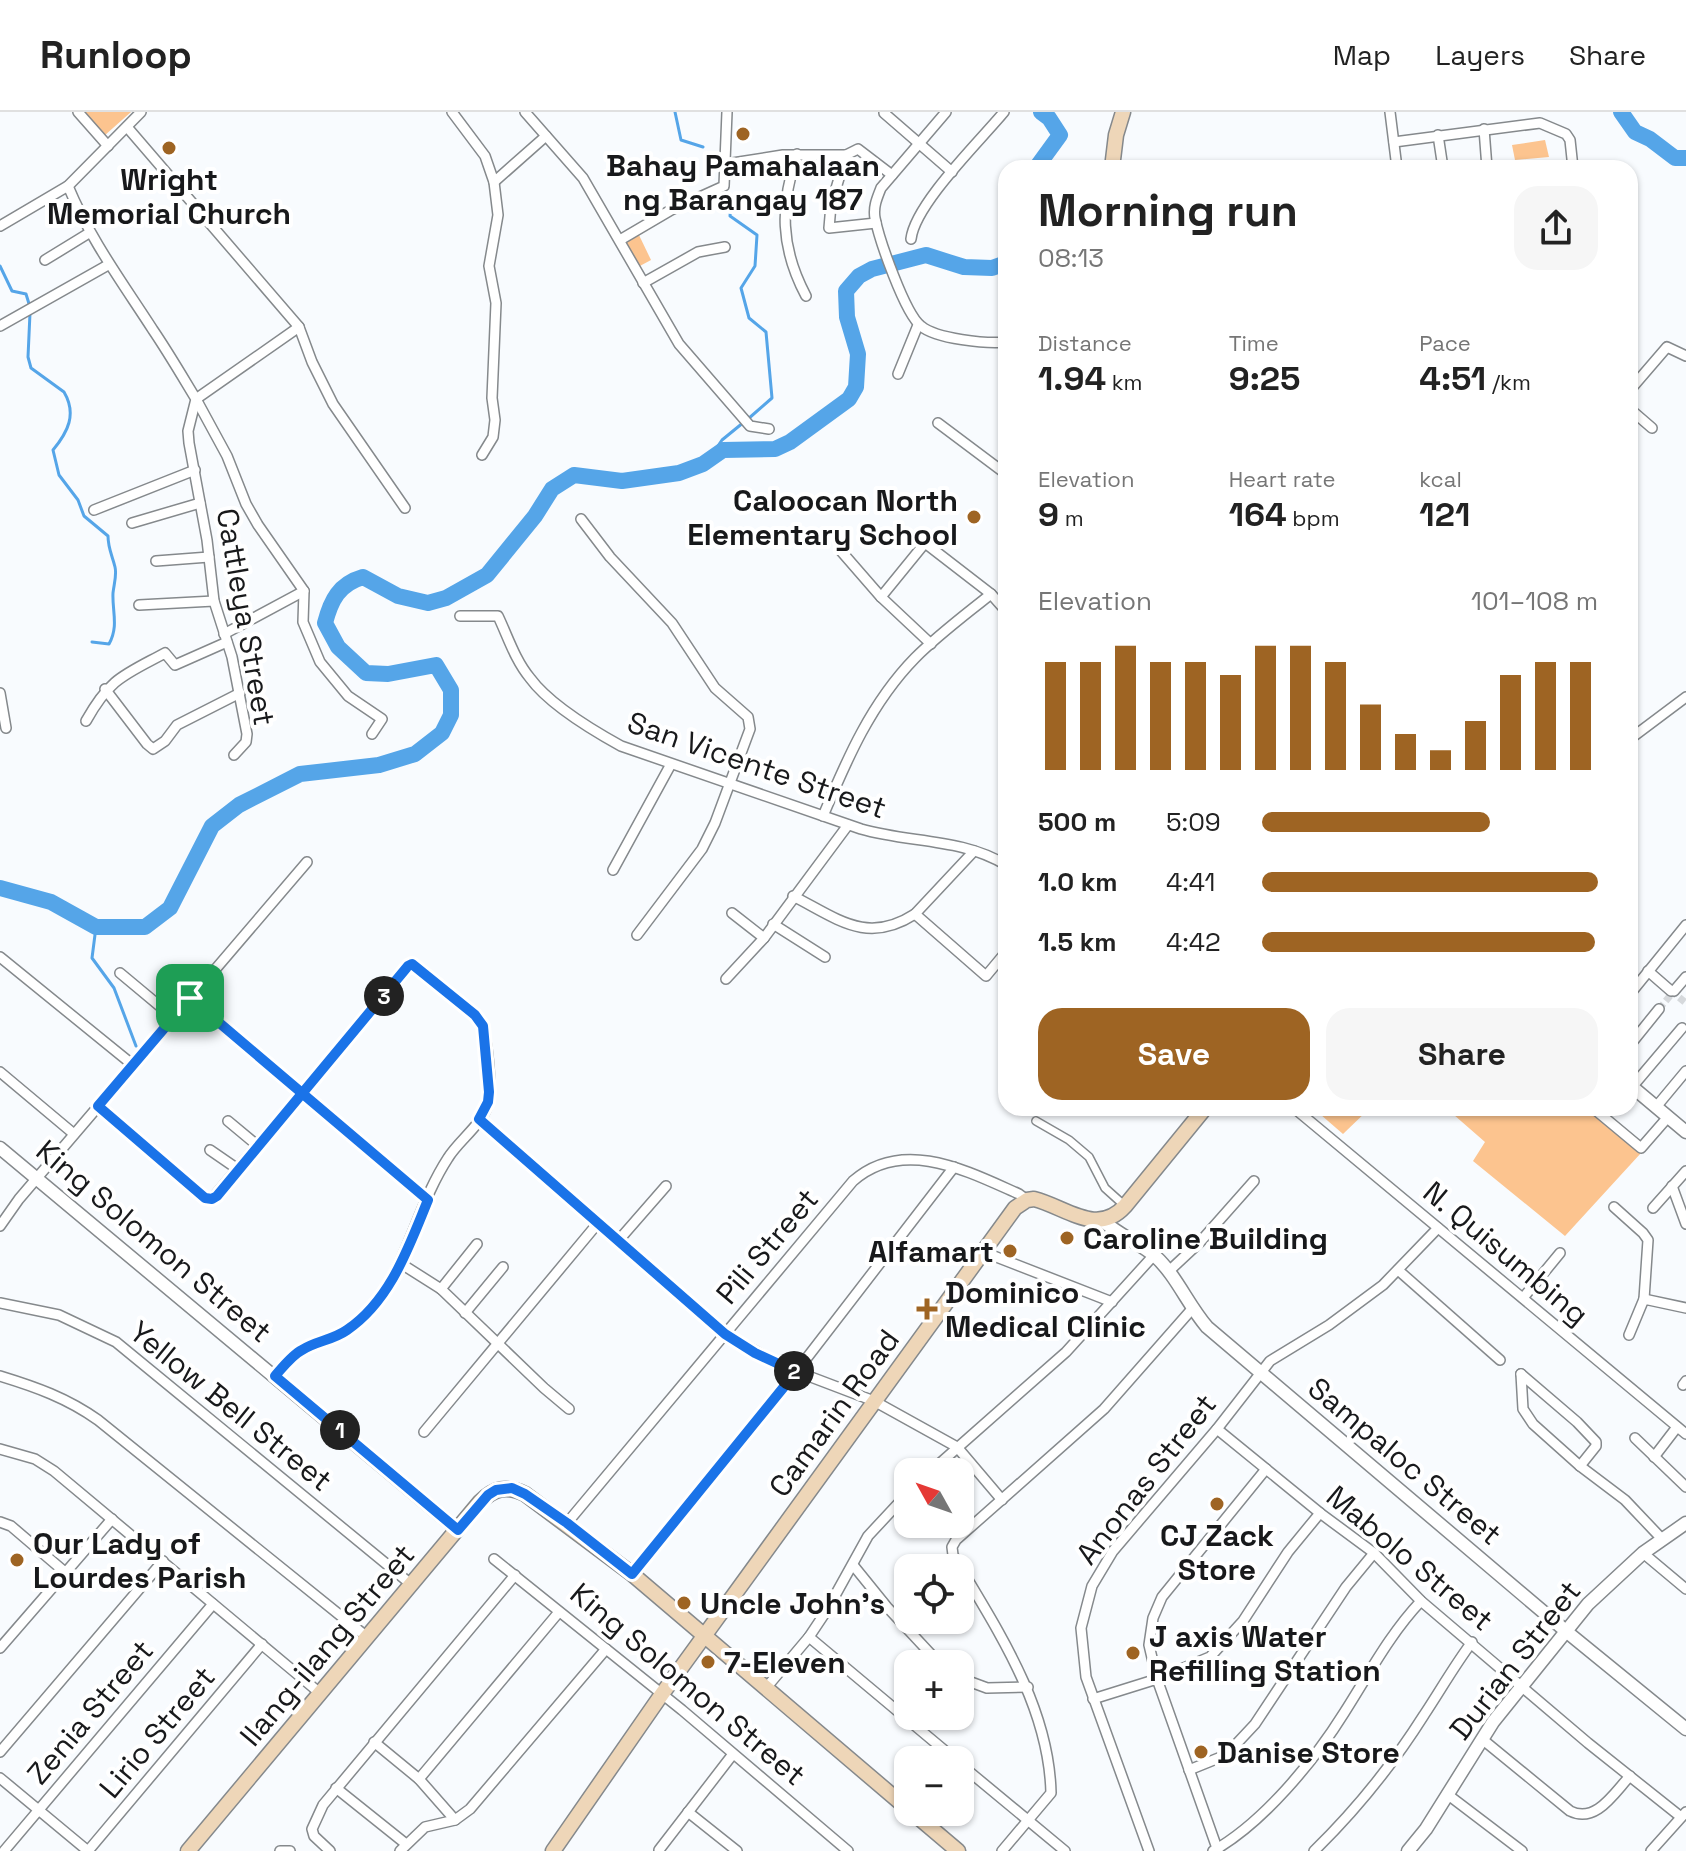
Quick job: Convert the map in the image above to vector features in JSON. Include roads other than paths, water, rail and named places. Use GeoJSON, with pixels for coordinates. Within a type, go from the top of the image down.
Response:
{"type":"FeatureCollection","features":[{"type":"Feature","properties":{"kind":"main road"},"geometry":{"type":"LineString","coordinates":[[1113,160],[1123,112]]}},
{"type":"Feature","properties":{"kind":"main road"},"geometry":{"type":"LineString","coordinates":[[1027,1200],[1041,1201],[1083,1218],[1103,1221],[1125,1206],[1198,1116]]}},
{"type":"Feature","properties":{"kind":"main road","name":"Camarin Road"},"geometry":{"type":"LineString","coordinates":[[553,1851],[662,1694],[981,1251],[1015,1208],[1027,1200]]}},
{"type":"Feature","properties":{"kind":"main road","name":"Ilang-ilang Street"},"geometry":{"type":"LineString","coordinates":[[188,1851],[488,1495],[504,1488],[525,1494],[632,1574],[894,1796]]}},
{"type":"Feature","properties":{"kind":"main road","name":"Ilang-ilang Street"},"geometry":{"type":"LineString","coordinates":[[929,1826],[958,1851]]}},
{"type":"Feature","properties":{"kind":"street"},"geometry":{"type":"LineString","coordinates":[[78,112],[108,146]]}},
{"type":"Feature","properties":{"kind":"street"},"geometry":{"type":"LineString","coordinates":[[0,226],[68,186],[141,112]]}},
{"type":"Feature","properties":{"kind":"street"},"geometry":{"type":"LineString","coordinates":[[452,112],[485,156],[494,182],[498,223],[489,266],[496,303],[492,398],[495,420],[493,437],[482,455]]}},
{"type":"Feature","properties":{"kind":"street"},"geometry":{"type":"LineString","coordinates":[[525,112],[583,178],[679,344],[750,426],[769,429]]}},
{"type":"Feature","properties":{"kind":"street"},"geometry":{"type":"LineString","coordinates":[[620,240],[671,210],[724,186],[727,112]]}},
{"type":"Feature","properties":{"kind":"street"},"geometry":{"type":"LineString","coordinates":[[911,239],[914,224],[952,172],[1004,112]]}},
{"type":"Feature","properties":{"kind":"street"},"geometry":{"type":"LineString","coordinates":[[1390,112],[1396,160]]}},
{"type":"Feature","properties":{"kind":"street"},"geometry":{"type":"LineString","coordinates":[[884,113],[952,172]]}},
{"type":"Feature","properties":{"kind":"street"},"geometry":{"type":"LineString","coordinates":[[943,113],[881,188],[875,201],[876,223],[898,285],[918,325],[940,335],[998,341]]}},
{"type":"Feature","properties":{"kind":"street"},"geometry":{"type":"LineString","coordinates":[[1393,139],[1540,123],[1566,134],[1570,140],[1572,160]]}},
{"type":"Feature","properties":{"kind":"street"},"geometry":{"type":"LineString","coordinates":[[127,127],[299,327],[333,404],[405,508]]}},
{"type":"Feature","properties":{"kind":"street"},"geometry":{"type":"LineString","coordinates":[[1484,129],[1486,160]]}},
{"type":"Feature","properties":{"kind":"street"},"geometry":{"type":"LineString","coordinates":[[1438,135],[1442,160]]}},
{"type":"Feature","properties":{"kind":"street"},"geometry":{"type":"LineString","coordinates":[[494,182],[546,136]]}},
{"type":"Feature","properties":{"kind":"street"},"geometry":{"type":"LineString","coordinates":[[726,164],[797,154],[846,155],[858,149],[892,175]]}},
{"type":"Feature","properties":{"kind":"street"},"geometry":{"type":"LineString","coordinates":[[797,154],[787,187],[784,219],[792,263],[806,296]]}},
{"type":"Feature","properties":{"kind":"street"},"geometry":{"type":"LineString","coordinates":[[846,155],[831,205],[829,228],[876,223]]}},
{"type":"Feature","properties":{"kind":"street"},"geometry":{"type":"LineString","coordinates":[[68,186],[89,233],[108,265],[196,399],[227,456],[258,525],[304,591],[303,622],[320,662],[348,696],[382,720],[372,734]]}},
{"type":"Feature","properties":{"kind":"street"},"geometry":{"type":"LineString","coordinates":[[45,260],[89,233]]}},
{"type":"Feature","properties":{"kind":"street"},"geometry":{"type":"LineString","coordinates":[[643,283],[698,252],[725,247]]}},
{"type":"Feature","properties":{"kind":"street"},"geometry":{"type":"LineString","coordinates":[[0,326],[108,265]]}},
{"type":"Feature","properties":{"kind":"street"},"geometry":{"type":"LineString","coordinates":[[898,374],[918,325]]}},
{"type":"Feature","properties":{"kind":"street"},"geometry":{"type":"LineString","coordinates":[[196,399],[299,327]]}},
{"type":"Feature","properties":{"kind":"street"},"geometry":{"type":"LineString","coordinates":[[1638,381],[1667,347],[1686,356]]}},
{"type":"Feature","properties":{"kind":"street","name":"Cattleya Street"},"geometry":{"type":"LineString","coordinates":[[196,399],[188,431],[214,601],[240,693],[247,734],[246,742],[234,755]]}},
{"type":"Feature","properties":{"kind":"street"},"geometry":{"type":"LineString","coordinates":[[1638,416],[1652,428]]}},
{"type":"Feature","properties":{"kind":"street"},"geometry":{"type":"LineString","coordinates":[[938,423],[998,468]]}},
{"type":"Feature","properties":{"kind":"street"},"geometry":{"type":"LineString","coordinates":[[94,510],[195,470]]}},
{"type":"Feature","properties":{"kind":"street"},"geometry":{"type":"LineString","coordinates":[[132,523],[200,503]]}},
{"type":"Feature","properties":{"kind":"street"},"geometry":{"type":"LineString","coordinates":[[581,519],[610,557],[672,623],[722,697],[748,717],[750,729],[702,849],[637,935]]}},
{"type":"Feature","properties":{"kind":"street"},"geometry":{"type":"LineString","coordinates":[[881,597],[925,543],[998,602]]}},
{"type":"Feature","properties":{"kind":"street"},"geometry":{"type":"LineString","coordinates":[[841,551],[881,597],[931,644]]}},
{"type":"Feature","properties":{"kind":"street"},"geometry":{"type":"LineString","coordinates":[[156,561],[209,557]]}},
{"type":"Feature","properties":{"kind":"street"},"geometry":{"type":"LineString","coordinates":[[86,721],[105,689],[117,679],[165,653],[175,665],[304,591]]}},
{"type":"Feature","properties":{"kind":"street"},"geometry":{"type":"LineString","coordinates":[[823,816],[867,722],[903,672],[991,594]]}},
{"type":"Feature","properties":{"kind":"street"},"geometry":{"type":"LineString","coordinates":[[139,605],[214,601]]}},
{"type":"Feature","properties":{"kind":"street","name":"San Vicente Street"},"geometry":{"type":"LineString","coordinates":[[460,616],[498,616],[525,672],[539,688],[607,738],[671,764],[848,825],[888,836],[950,844],[998,862]]}},
{"type":"Feature","properties":{"kind":"street"},"geometry":{"type":"LineString","coordinates":[[105,689],[153,749],[165,741],[177,725],[240,693]]}},
{"type":"Feature","properties":{"kind":"street"},"geometry":{"type":"LineString","coordinates":[[0,693],[1,717],[6,728]]}},
{"type":"Feature","properties":{"kind":"street"},"geometry":{"type":"LineString","coordinates":[[1638,734],[1686,697]]}},
{"type":"Feature","properties":{"kind":"street"},"geometry":{"type":"LineString","coordinates":[[613,870],[671,764]]}},
{"type":"Feature","properties":{"kind":"street"},"geometry":{"type":"LineString","coordinates":[[726,979],[764,938],[848,825]]}},
{"type":"Feature","properties":{"kind":"street"},"geometry":{"type":"LineString","coordinates":[[793,896],[867,930],[903,921],[915,914],[974,851]]}},
{"type":"Feature","properties":{"kind":"street"},"geometry":{"type":"LineString","coordinates":[[0,1226],[36,1178],[307,862]]}},
{"type":"Feature","properties":{"kind":"street"},"geometry":{"type":"LineString","coordinates":[[732,913],[764,938]]}},
{"type":"Feature","properties":{"kind":"street"},"geometry":{"type":"LineString","coordinates":[[915,914],[986,976],[998,962]]}},
{"type":"Feature","properties":{"kind":"street"},"geometry":{"type":"LineString","coordinates":[[773,924],[825,957]]}},
{"type":"Feature","properties":{"kind":"street"},"geometry":{"type":"LineString","coordinates":[[1638,984],[1686,925]]}},
{"type":"Feature","properties":{"kind":"street"},"geometry":{"type":"LineString","coordinates":[[0,957],[133,1065]]}},
{"type":"Feature","properties":{"kind":"street"},"geometry":{"type":"LineString","coordinates":[[98,1106],[205,1198],[212,1199],[412,964],[475,1015],[483,1026],[488,1102],[479,1119],[446,1160],[400,1263],[380,1298],[360,1321],[335,1338],[302,1350],[275,1376]]}},
{"type":"Feature","properties":{"kind":"street"},"geometry":{"type":"LineString","coordinates":[[1648,971],[1673,991],[1686,977]]}},
{"type":"Feature","properties":{"kind":"street"},"geometry":{"type":"LineString","coordinates":[[120,973],[174,1018]]}},
{"type":"Feature","properties":{"kind":"street"},"geometry":{"type":"LineString","coordinates":[[190,998],[428,1200]]}},
{"type":"Feature","properties":{"kind":"street"},"geometry":{"type":"LineString","coordinates":[[1638,1035],[1659,1009]]}},
{"type":"Feature","properties":{"kind":"street"},"geometry":{"type":"LineString","coordinates":[[1638,1078],[1682,1028]]}},
{"type":"Feature","properties":{"kind":"street"},"geometry":{"type":"LineString","coordinates":[[1656,1107],[1686,1071]]}},
{"type":"Feature","properties":{"kind":"street"},"geometry":{"type":"LineString","coordinates":[[0,1072],[74,1134]]}},
{"type":"Feature","properties":{"kind":"street"},"geometry":{"type":"LineString","coordinates":[[1638,1092],[1684,1126]]}},
{"type":"Feature","properties":{"kind":"street","name":"N. Quisumbing"},"geometry":{"type":"LineString","coordinates":[[1304,1116],[1686,1434]]}},
{"type":"Feature","properties":{"kind":"street"},"geometry":{"type":"LineString","coordinates":[[1603,1116],[1641,1148],[1668,1117]]}},
{"type":"Feature","properties":{"kind":"street"},"geometry":{"type":"LineString","coordinates":[[479,1119],[725,1334],[755,1353],[796,1372],[874,1401],[957,1447],[1002,1500]]}},
{"type":"Feature","properties":{"kind":"street"},"geometry":{"type":"LineString","coordinates":[[228,1121],[258,1146]]}},
{"type":"Feature","properties":{"kind":"street"},"geometry":{"type":"LineString","coordinates":[[1036,1121],[1069,1140],[1089,1157],[1105,1188],[1125,1206]]}},
{"type":"Feature","properties":{"kind":"street","name":"King Solomon Street"},"geometry":{"type":"LineString","coordinates":[[0,1148],[458,1530]]}},
{"type":"Feature","properties":{"kind":"street"},"geometry":{"type":"LineString","coordinates":[[210,1150],[239,1170]]}},
{"type":"Feature","properties":{"kind":"street","name":"Pili Street"},"geometry":{"type":"LineString","coordinates":[[567,1523],[864,1172],[891,1160],[922,1160],[954,1167],[1027,1200]]}},
{"type":"Feature","properties":{"kind":"street"},"geometry":{"type":"LineString","coordinates":[[632,1574],[796,1372],[954,1167]]}},
{"type":"Feature","properties":{"kind":"street"},"geometry":{"type":"LineString","coordinates":[[1653,1208],[1686,1171]]}},
{"type":"Feature","properties":{"kind":"street"},"geometry":{"type":"LineString","coordinates":[[1169,1271],[1200,1242],[1254,1181]]}},
{"type":"Feature","properties":{"kind":"street"},"geometry":{"type":"LineString","coordinates":[[618,1241],[666,1186]]}},
{"type":"Feature","properties":{"kind":"street"},"geometry":{"type":"LineString","coordinates":[[1672,1186],[1686,1224]]}},
{"type":"Feature","properties":{"kind":"street"},"geometry":{"type":"LineString","coordinates":[[1614,1207],[1646,1236],[1644,1299],[1629,1335]]}},
{"type":"Feature","properties":{"kind":"street","name":"Sampaloc Street"},"geometry":{"type":"LineString","coordinates":[[1103,1221],[1154,1255],[1169,1271],[1207,1327],[1686,1729]]}},
{"type":"Feature","properties":{"kind":"street"},"geometry":{"type":"LineString","coordinates":[[424,1432],[598,1223]]}},
{"type":"Feature","properties":{"kind":"street","name":"Anonas Street"},"geometry":{"type":"LineString","coordinates":[[1149,1851],[1086,1677],[1080,1638],[1083,1611],[1092,1586],[1113,1551],[1217,1429],[1270,1361],[1329,1325],[1383,1285],[1438,1228]]}},
{"type":"Feature","properties":{"kind":"street"},"geometry":{"type":"LineString","coordinates":[[441,1289],[477,1244]]}},
{"type":"Feature","properties":{"kind":"street"},"geometry":{"type":"LineString","coordinates":[[981,1251],[1112,1302]]}},
{"type":"Feature","properties":{"kind":"street"},"geometry":{"type":"LineString","coordinates":[[1523,1298],[1560,1253]]}},
{"type":"Feature","properties":{"kind":"street"},"geometry":{"type":"LineString","coordinates":[[945,1458],[1066,1352],[1154,1255]]}},
{"type":"Feature","properties":{"kind":"street"},"geometry":{"type":"LineString","coordinates":[[400,1263],[441,1289],[569,1409]]}},
{"type":"Feature","properties":{"kind":"street"},"geometry":{"type":"LineString","coordinates":[[465,1313],[503,1267]]}},
{"type":"Feature","properties":{"kind":"street"},"geometry":{"type":"LineString","coordinates":[[1398,1270],[1500,1360]]}},
{"type":"Feature","properties":{"kind":"street"},"geometry":{"type":"LineString","coordinates":[[1644,1299],[1686,1308]]}},
{"type":"Feature","properties":{"kind":"street","name":"Yellow Bell Street"},"geometry":{"type":"LineString","coordinates":[[0,1303],[59,1315],[116,1342],[412,1585]]}},
{"type":"Feature","properties":{"kind":"street"},"geometry":{"type":"LineString","coordinates":[[1002,1851],[1051,1793],[1050,1764],[1028,1687],[953,1555],[952,1547],[956,1540],[1104,1409],[1192,1309]]}},
{"type":"Feature","properties":{"kind":"street"},"geometry":{"type":"LineString","coordinates":[[1580,1466],[1596,1442],[1521,1374],[1522,1403],[1527,1417],[1580,1466],[1625,1500],[1662,1539]]}},
{"type":"Feature","properties":{"kind":"street"},"geometry":{"type":"LineString","coordinates":[[0,1376],[42,1389],[94,1417],[367,1637]]}},
{"type":"Feature","properties":{"kind":"street"},"geometry":{"type":"LineString","coordinates":[[1654,1457],[1677,1427]]}},
{"type":"Feature","properties":{"kind":"street","name":"Mabolo Street"},"geometry":{"type":"LineString","coordinates":[[1217,1429],[1374,1553],[1421,1601],[1630,1776],[1684,1815]]}},
{"type":"Feature","properties":{"kind":"street"},"geometry":{"type":"LineString","coordinates":[[1635,1438],[1686,1487]]}},
{"type":"Feature","properties":{"kind":"street"},"geometry":{"type":"LineString","coordinates":[[0,1449],[35,1459],[112,1519],[321,1694]]}},
{"type":"Feature","properties":{"kind":"street"},"geometry":{"type":"LineString","coordinates":[[1266,1469],[1162,1597],[1153,1618],[1149,1645],[1157,1679],[1216,1850],[1256,1818],[1307,1764],[1328,1738],[1399,1624],[1421,1601]]}},
{"type":"Feature","properties":{"kind":"street"},"geometry":{"type":"LineString","coordinates":[[766,1688],[809,1637],[877,1524],[894,1507]]}},
{"type":"Feature","properties":{"kind":"street"},"geometry":{"type":"LineString","coordinates":[[1093,1699],[1157,1679],[1210,1657],[1226,1642],[1288,1552],[1320,1513]]}},
{"type":"Feature","properties":{"kind":"street"},"geometry":{"type":"LineString","coordinates":[[0,1648],[112,1519]]}},
{"type":"Feature","properties":{"kind":"street"},"geometry":{"type":"LineString","coordinates":[[0,1522],[11,1526],[66,1573]]}},
{"type":"Feature","properties":{"kind":"street","name":"Durian Street"},"geometry":{"type":"LineString","coordinates":[[1408,1851],[1426,1829],[1482,1739],[1588,1604],[1643,1553],[1686,1523]]}},
{"type":"Feature","properties":{"kind":"street"},"geometry":{"type":"LineString","coordinates":[[1189,1770],[1226,1755],[1255,1724],[1331,1608],[1374,1553]]}},
{"type":"Feature","properties":{"kind":"street"},"geometry":{"type":"LineString","coordinates":[[1643,1553],[1686,1589]]}},
{"type":"Feature","properties":{"kind":"street","name":"King Solomon Street"},"geometry":{"type":"LineString","coordinates":[[494,1559],[662,1694],[848,1851]]}},
{"type":"Feature","properties":{"kind":"street"},"geometry":{"type":"LineString","coordinates":[[0,1752],[163,1561]]}},
{"type":"Feature","properties":{"kind":"street"},"geometry":{"type":"LineString","coordinates":[[853,1565],[927,1650]]}},
{"type":"Feature","properties":{"kind":"street"},"geometry":{"type":"LineString","coordinates":[[330,1851],[314,1836],[312,1829],[316,1816],[336,1788],[515,1575]]}},
{"type":"Feature","properties":{"kind":"street","name":"Zenia Street"},"geometry":{"type":"LineString","coordinates":[[4,1851],[213,1604]]}},
{"type":"Feature","properties":{"kind":"street"},"geometry":{"type":"LineString","coordinates":[[419,1779],[559,1612]]}},
{"type":"Feature","properties":{"kind":"street"},"geometry":{"type":"LineString","coordinates":[[809,1637],[939,1746]]}},
{"type":"Feature","properties":{"kind":"street"},"geometry":{"type":"LineString","coordinates":[[1314,1851],[1337,1829],[1385,1772],[1425,1714],[1445,1678],[1472,1642]]}},
{"type":"Feature","properties":{"kind":"street","name":"Lirio Street"},"geometry":{"type":"LineString","coordinates":[[88,1851],[262,1644]]}},
{"type":"Feature","properties":{"kind":"street"},"geometry":{"type":"LineString","coordinates":[[336,1788],[403,1847],[425,1827],[462,1817],[606,1649]]}},
{"type":"Feature","properties":{"kind":"street"},"geometry":{"type":"LineString","coordinates":[[974,1683],[987,1688],[1028,1687]]}},
{"type":"Feature","properties":{"kind":"street"},"geometry":{"type":"LineString","coordinates":[[1482,1739],[1579,1816],[1592,1813],[1602,1806],[1630,1776]]}},
{"type":"Feature","properties":{"kind":"street"},"geometry":{"type":"LineString","coordinates":[[374,1742],[419,1779],[455,1820]]}},
{"type":"Feature","properties":{"kind":"street"},"geometry":{"type":"LineString","coordinates":[[659,1850],[733,1754]]}},
{"type":"Feature","properties":{"kind":"street"},"geometry":{"type":"LineString","coordinates":[[974,1775],[1065,1851]]}},
{"type":"Feature","properties":{"kind":"street"},"geometry":{"type":"LineString","coordinates":[[0,1778],[88,1851]]}},
{"type":"Feature","properties":{"kind":"street"},"geometry":{"type":"LineString","coordinates":[[1447,1794],[1522,1851]]}},
{"type":"Feature","properties":{"kind":"street"},"geometry":{"type":"LineString","coordinates":[[688,1812],[737,1851]]}},
{"type":"Feature","properties":{"kind":"street"},"geometry":{"type":"LineString","coordinates":[[1651,1851],[1684,1815]]}},
{"type":"Feature","properties":{"kind":"street"},"geometry":{"type":"LineString","coordinates":[[280,1851],[290,1851]]}},
{"type":"Feature","properties":{"kind":"waterway"},"geometry":{"type":"LineString","coordinates":[[675,112],[681,140],[703,147]]}},
{"type":"Feature","properties":{"kind":"waterway"},"geometry":{"type":"LineString","coordinates":[[1041,112],[1060,135],[1042,160]]}},
{"type":"Feature","properties":{"kind":"waterway"},"geometry":{"type":"LineString","coordinates":[[1621,112],[1635,132],[1675,158],[1686,158]]}},
{"type":"Feature","properties":{"kind":"waterway"},"geometry":{"type":"LineString","coordinates":[[731,201],[730,216],[757,235],[755,266],[741,288],[749,318],[766,332],[772,398],[748,419]]}},
{"type":"Feature","properties":{"kind":"waterway"},"geometry":{"type":"LineString","coordinates":[[0,888],[51,902],[96,927],[145,927],[170,908],[212,826],[239,805],[300,774],[379,765],[415,754],[442,733],[451,715],[451,690],[436,665],[388,674],[366,673],[338,647],[325,623],[333,600],[348,584],[363,577],[398,596],[428,603],[446,598],[487,575],[535,516],[552,489],[574,475],[622,481],[679,473],[703,464],[723,450],[775,449],[790,442],[849,399],[856,387],[858,354],[847,317],[846,291],[859,276],[872,269],[926,255],[964,267],[998,266]]}},
{"type":"Feature","properties":{"kind":"waterway"},"geometry":{"type":"LineString","coordinates":[[0,266],[12,291],[26,294],[30,307]]}},
{"type":"Feature","properties":{"kind":"waterway"},"geometry":{"type":"LineString","coordinates":[[30,313],[28,357],[31,368],[64,392],[70,408],[66,430],[53,450],[59,475],[78,500],[84,516],[108,536],[115,567],[112,637],[109,644],[92,642]]}},
{"type":"Feature","properties":{"kind":"waterway"},"geometry":{"type":"LineString","coordinates":[[709,459],[722,440],[744,422]]}},
{"type":"Feature","properties":{"kind":"waterway"},"geometry":{"type":"LineString","coordinates":[[96,927],[92,958],[114,988],[136,1046]]}},
{"type":"Feature","properties":{"kind":"tunnel"},"geometry":{"type":"LineString","coordinates":[[1671,991],[1686,1003]]}},
{"type":"Feature","properties":{"kind":"tunnel"},"geometry":{"type":"LineString","coordinates":[[1659,1009],[1674,991]]}},
{"type":"Feature","properties":{"kind":"place","name":"Bahay Pamahalaan ng Barangay 187"},"geometry":{"type":"Point","coordinates":[743,134]}},
{"type":"Feature","properties":{"kind":"place","name":"Wright Memorial Church"},"geometry":{"type":"Point","coordinates":[169,148]}},
{"type":"Feature","properties":{"kind":"place","name":"Caloocan North Elementary School"},"geometry":{"type":"Point","coordinates":[974,517]}},
{"type":"Feature","properties":{"kind":"place","name":"Caroline Building"},"geometry":{"type":"Point","coordinates":[1067,1238]}},
{"type":"Feature","properties":{"kind":"place","name":"Alfamart"},"geometry":{"type":"Point","coordinates":[1010,1251]}},
{"type":"Feature","properties":{"kind":"place","name":"Dominico Medical Clinic"},"geometry":{"type":"Point","coordinates":[927,1309]}},
{"type":"Feature","properties":{"kind":"place","name":"CJ Zack Store"},"geometry":{"type":"Point","coordinates":[1217,1504]}},
{"type":"Feature","properties":{"kind":"place","name":"Our Lady of Lourdes Parish"},"geometry":{"type":"Point","coordinates":[17,1560]}},
{"type":"Feature","properties":{"kind":"place","name":"Uncle John's"},"geometry":{"type":"Point","coordinates":[684,1603]}},
{"type":"Feature","properties":{"kind":"place","name":"J axis Water Refilling Station"},"geometry":{"type":"Point","coordinates":[1133,1653]}},
{"type":"Feature","properties":{"kind":"place","name":"7-Eleven"},"geometry":{"type":"Point","coordinates":[708,1662]}},
{"type":"Feature","properties":{"kind":"place","name":"Danise Store"},"geometry":{"type":"Point","coordinates":[1201,1752]}}]}
